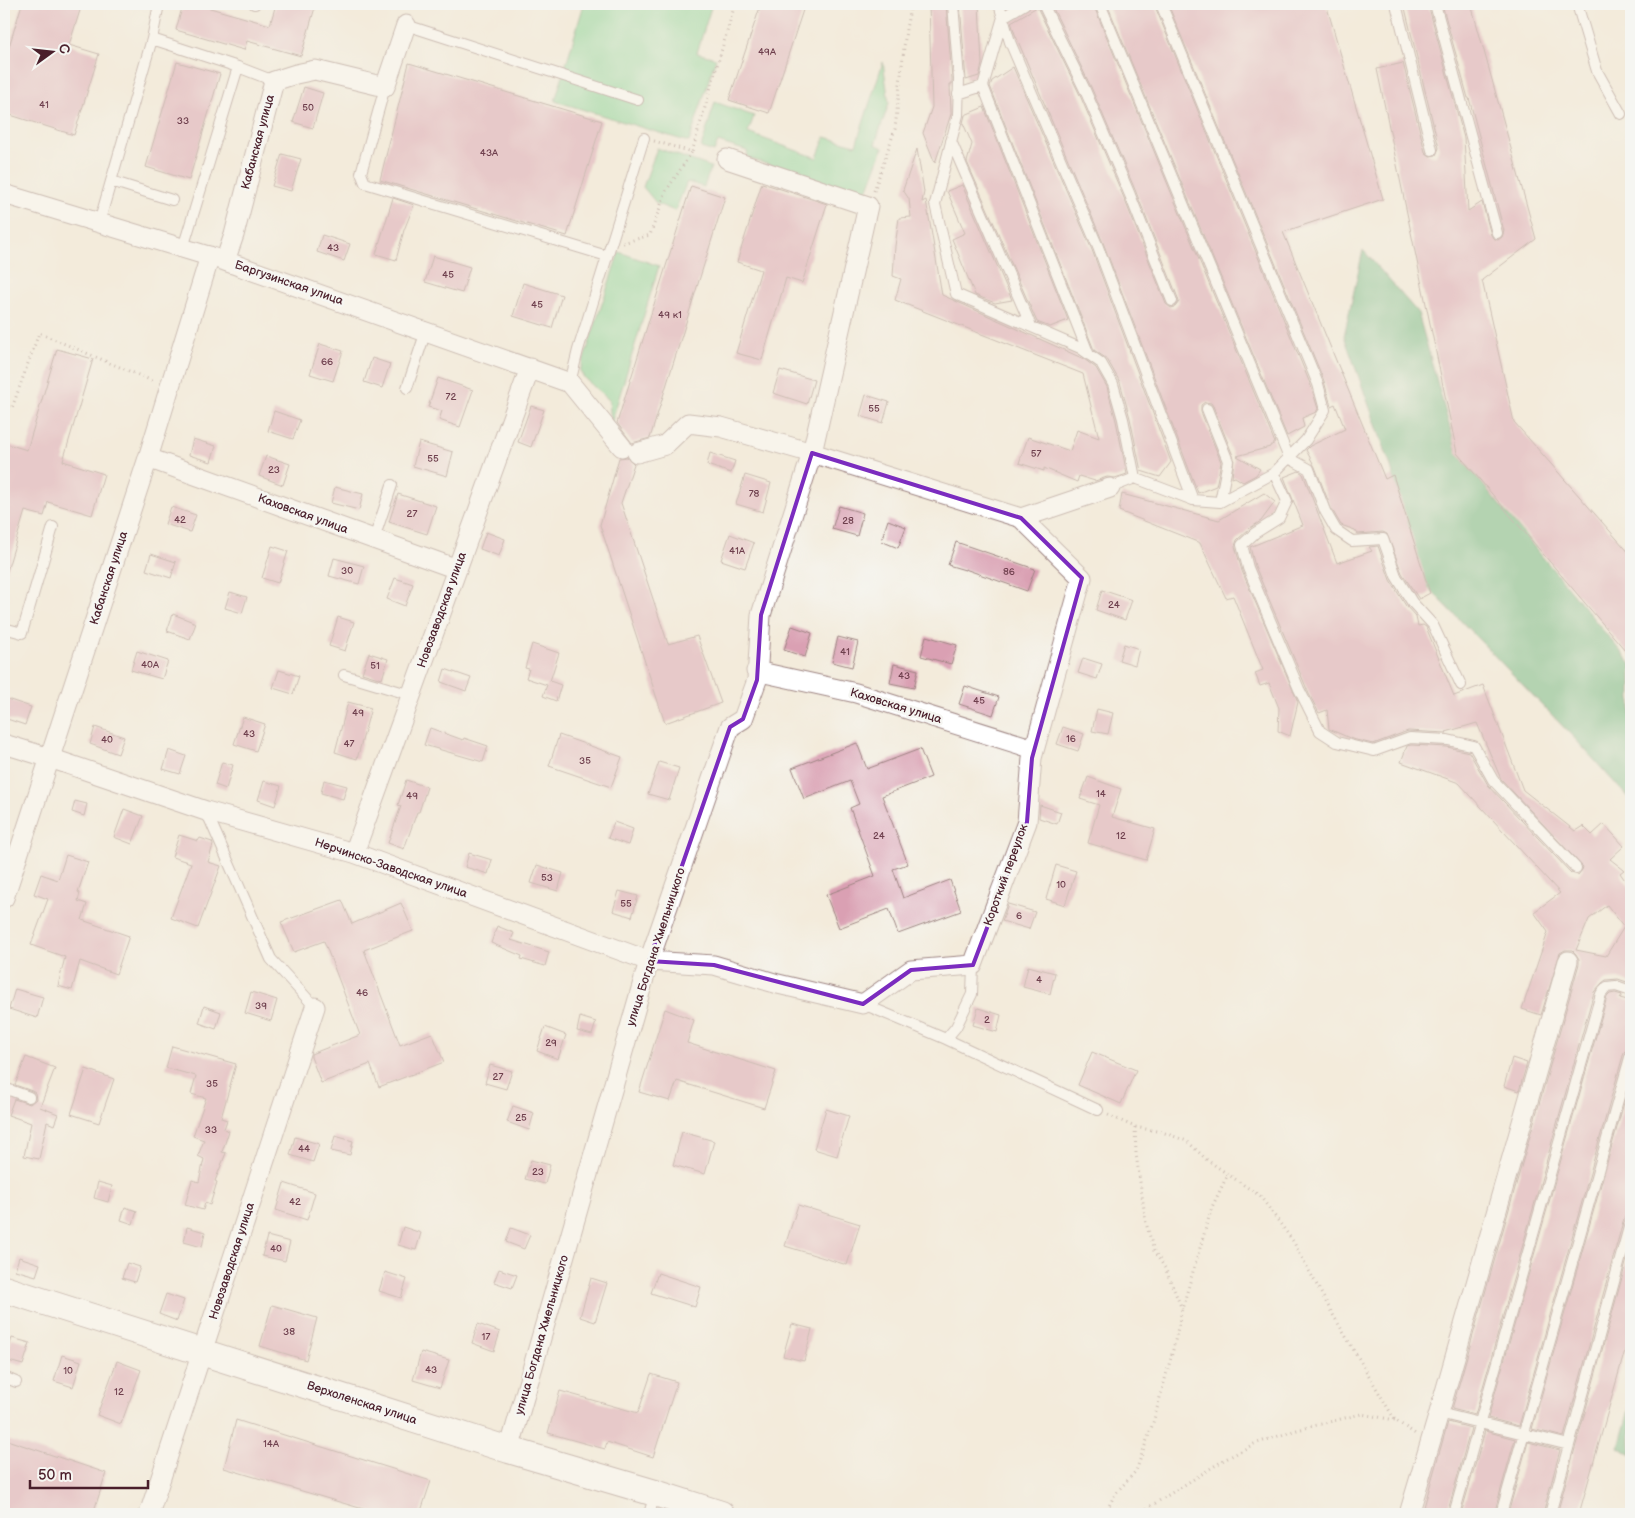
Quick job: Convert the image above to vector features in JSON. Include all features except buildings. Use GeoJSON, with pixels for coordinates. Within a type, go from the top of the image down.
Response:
{"type":"FeatureCollection","features":[{"type":"Feature","properties":{"kind":"main road","name":"Верхоленская улица"},"geometry":{"type":"LineString","coordinates":[[4,1289],[509,1450],[652,1503],[721,1514]]}},
{"type":"Feature","properties":{"kind":"street"},"geometry":{"type":"LineString","coordinates":[[385,87],[406,25]]}},
{"type":"Feature","properties":{"kind":"street","name":"Кабанская улица"},"geometry":{"type":"LineString","coordinates":[[4,898],[148,458],[169,388],[218,258],[234,235],[274,81],[315,70],[385,87]]}},
{"type":"Feature","properties":{"kind":"street"},"geometry":{"type":"LineString","coordinates":[[727,159],[868,206]]}},
{"type":"Feature","properties":{"kind":"street","name":"Баргузинская улица"},"geometry":{"type":"LineString","coordinates":[[4,194],[218,258],[570,383]]}},
{"type":"Feature","properties":{"kind":"street","name":"улица Богдана Хмельницкого"},"geometry":{"type":"LineString","coordinates":[[509,1450],[649,961],[730,727],[743,719],[757,680],[756,671],[761,615],[812,453],[868,206]]}},
{"type":"Feature","properties":{"kind":"street","name":"Новозаводская улица"},"geometry":{"type":"LineString","coordinates":[[354,852],[530,368]]}},
{"type":"Feature","properties":{"kind":"street"},"geometry":{"type":"LineString","coordinates":[[570,383],[630,450],[665,445],[688,423],[721,427],[812,453],[1021,518],[1110,488]]}},
{"type":"Feature","properties":{"kind":"street","name":"Каховская улица"},"geometry":{"type":"LineString","coordinates":[[148,458],[457,569]]}},
{"type":"Feature","properties":{"kind":"street","name":"Короткий переулок"},"geometry":{"type":"LineString","coordinates":[[973,965],[1027,822],[1034,749],[1082,578],[1021,518]]}},
{"type":"Feature","properties":{"kind":"street","name":"Каховская улица"},"geometry":{"type":"LineString","coordinates":[[756,671],[856,693],[1034,749]]}},
{"type":"Feature","properties":{"kind":"street","name":"Нерчинско-Заводская улица"},"geometry":{"type":"LineString","coordinates":[[4,744],[206,811],[354,852],[649,961],[714,964],[778,984],[863,1004]]}},
{"type":"Feature","properties":{"kind":"street"},"geometry":{"type":"LineString","coordinates":[[1408,1514],[1439,1413],[1568,961]]}},
{"type":"Feature","properties":{"kind":"street"},"geometry":{"type":"LineString","coordinates":[[863,1004],[911,970],[973,965]]}},
{"type":"Feature","properties":{"kind":"street","name":"Новозаводская улица"},"geometry":{"type":"LineString","coordinates":[[149,1514],[315,1007]]}},
{"type":"Feature","properties":{"kind":"lane"},"geometry":{"type":"LineString","coordinates":[[99,223],[152,39],[159,4]]}},
{"type":"Feature","properties":{"kind":"lane"},"geometry":{"type":"LineString","coordinates":[[953,4],[958,79],[958,114],[935,204],[956,294],[1080,348],[1101,363],[1113,384],[1135,478]]}},
{"type":"Feature","properties":{"kind":"lane"},"geometry":{"type":"LineString","coordinates":[[998,4],[1010,42],[1098,247],[1193,500]]}},
{"type":"Feature","properties":{"kind":"lane"},"geometry":{"type":"LineString","coordinates":[[1025,4],[1003,17],[983,86],[1089,355]]}},
{"type":"Feature","properties":{"kind":"lane"},"geometry":{"type":"LineString","coordinates":[[1043,4],[1085,90],[1127,186],[1172,301]]}},
{"type":"Feature","properties":{"kind":"lane"},"geometry":{"type":"LineString","coordinates":[[1100,4],[1289,458],[1309,469],[1325,511],[1336,530],[1352,542],[1383,539],[1396,576],[1412,602],[1433,625],[1461,685]]}},
{"type":"Feature","properties":{"kind":"lane"},"geometry":{"type":"LineString","coordinates":[[1110,488],[1135,478],[1193,500],[1220,502],[1274,472],[1306,440],[1325,410],[1318,384],[1161,4]]}},
{"type":"Feature","properties":{"kind":"lane"},"geometry":{"type":"LineString","coordinates":[[1396,4],[1432,150]]}},
{"type":"Feature","properties":{"kind":"lane"},"geometry":{"type":"LineString","coordinates":[[1435,4],[1496,233]]}},
{"type":"Feature","properties":{"kind":"lane"},"geometry":{"type":"LineString","coordinates":[[1577,4],[1597,71],[1621,114]]}},
{"type":"Feature","properties":{"kind":"lane"},"geometry":{"type":"LineString","coordinates":[[406,25],[638,100]]}},
{"type":"Feature","properties":{"kind":"lane"},"geometry":{"type":"LineString","coordinates":[[152,39],[238,67],[274,81]]}},
{"type":"Feature","properties":{"kind":"lane"},"geometry":{"type":"LineString","coordinates":[[183,248],[238,67]]}},
{"type":"Feature","properties":{"kind":"lane"},"geometry":{"type":"LineString","coordinates":[[958,94],[983,86]]}},
{"type":"Feature","properties":{"kind":"lane"},"geometry":{"type":"LineString","coordinates":[[385,87],[361,173],[365,183],[609,251]]}},
{"type":"Feature","properties":{"kind":"lane"},"geometry":{"type":"LineString","coordinates":[[570,383],[578,350],[644,138]]}},
{"type":"Feature","properties":{"kind":"lane"},"geometry":{"type":"LineString","coordinates":[[951,141],[1031,326]]}},
{"type":"Feature","properties":{"kind":"lane"},"geometry":{"type":"LineString","coordinates":[[111,181],[172,200]]}},
{"type":"Feature","properties":{"kind":"lane"},"geometry":{"type":"LineString","coordinates":[[408,388],[426,331]]}},
{"type":"Feature","properties":{"kind":"lane"},"geometry":{"type":"LineString","coordinates":[[1206,410],[1228,461],[1220,502]]}},
{"type":"Feature","properties":{"kind":"lane"},"geometry":{"type":"LineString","coordinates":[[1274,472],[1288,500],[1280,518],[1255,533],[1242,545],[1248,568],[1299,689],[1320,731],[1337,742],[1374,751],[1410,738],[1448,740],[1474,746],[1493,780],[1576,868]]}},
{"type":"Feature","properties":{"kind":"lane"},"geometry":{"type":"LineString","coordinates":[[374,540],[392,484]]}},
{"type":"Feature","properties":{"kind":"lane"},"geometry":{"type":"LineString","coordinates":[[4,628],[22,633],[54,527]]}},
{"type":"Feature","properties":{"kind":"lane"},"geometry":{"type":"LineString","coordinates":[[344,675],[411,695]]}},
{"type":"Feature","properties":{"kind":"lane"},"geometry":{"type":"LineString","coordinates":[[206,811],[271,959],[315,1007]]}},
{"type":"Feature","properties":{"kind":"lane"},"geometry":{"type":"LineString","coordinates":[[946,1040],[956,1027],[972,994],[973,965]]}},
{"type":"Feature","properties":{"kind":"lane"},"geometry":{"type":"LineString","coordinates":[[1454,1514],[1601,994],[1607,987],[1616,986],[1631,991]]}},
{"type":"Feature","properties":{"kind":"lane"},"geometry":{"type":"LineString","coordinates":[[863,1004],[1098,1110]]}},
{"type":"Feature","properties":{"kind":"lane"},"geometry":{"type":"LineString","coordinates":[[1501,1514],[1631,1054]]}},
{"type":"Feature","properties":{"kind":"lane"},"geometry":{"type":"LineString","coordinates":[[4,1088],[29,1098]]}},
{"type":"Feature","properties":{"kind":"lane"},"geometry":{"type":"LineString","coordinates":[[1550,1514],[1631,1220]]}},
{"type":"Feature","properties":{"kind":"lane"},"geometry":{"type":"LineString","coordinates":[[4,1377],[16,1382]]}},
{"type":"Feature","properties":{"kind":"lane"},"geometry":{"type":"LineString","coordinates":[[1439,1413],[1569,1445]]}},
{"type":"Feature","properties":{"kind":"path"},"geometry":{"type":"LineString","coordinates":[[609,251],[650,235],[666,191],[692,152],[735,4]]}},
{"type":"Feature","properties":{"kind":"path"},"geometry":{"type":"LineString","coordinates":[[868,206],[895,129],[906,29],[911,4]]}},
{"type":"Feature","properties":{"kind":"path"},"geometry":{"type":"LineString","coordinates":[[644,138],[692,152]]}},
{"type":"Feature","properties":{"kind":"path"},"geometry":{"type":"LineString","coordinates":[[4,405],[12,408],[39,333],[169,388]]}},
{"type":"Feature","properties":{"kind":"path"},"geometry":{"type":"LineString","coordinates":[[1098,1110],[1135,1127],[1162,1132],[1187,1142],[1206,1160],[1260,1196],[1293,1241],[1332,1313],[1395,1420]]}},
{"type":"Feature","properties":{"kind":"path"},"geometry":{"type":"LineString","coordinates":[[1135,1127],[1136,1154],[1146,1223],[1154,1251],[1165,1268],[1182,1309]]}},
{"type":"Feature","properties":{"kind":"path"},"geometry":{"type":"LineString","coordinates":[[1105,1514],[1115,1494],[1136,1471],[1153,1424],[1182,1309],[1212,1208],[1228,1174]]}},
{"type":"Feature","properties":{"kind":"path"},"geometry":{"type":"LineString","coordinates":[[1138,1514],[1224,1460],[1254,1444],[1342,1418],[1361,1414],[1395,1420],[1430,1444]]}},
{"type":"Feature","properties":{"kind":"highlighted area"},"geometry":{"type":"Polygon","coordinates":[[[812,453],[1021,518],[1082,578],[1032,758],[1027,822],[973,965],[911,970],[863,1004],[714,965],[649,961],[730,727],[743,719],[757,680],[761,615],[812,453]]]}},
{"type":"Feature","properties":{"kind":"green space"},"geometry":{"type":"Polygon","coordinates":[[[584,4],[712,4],[697,53],[716,58],[689,142],[555,101],[584,4]]]}},
{"type":"Feature","properties":{"kind":"green space"},"geometry":{"type":"Polygon","coordinates":[[[883,62],[889,103],[875,144],[883,148],[865,196],[748,158],[747,151],[718,142],[714,152],[701,148],[715,102],[754,116],[748,133],[817,158],[825,137],[856,145],[883,62]]]}},
{"type":"Feature","properties":{"kind":"green space"},"geometry":{"type":"Polygon","coordinates":[[[657,148],[711,167],[704,187],[687,182],[675,211],[657,204],[643,187],[657,148]]]}},
{"type":"Feature","properties":{"kind":"green space"},"geometry":{"type":"Polygon","coordinates":[[[1363,250],[1418,313],[1457,453],[1631,664],[1631,801],[1578,742],[1423,582],[1390,464],[1344,336],[1363,250]]]}},
{"type":"Feature","properties":{"kind":"green space"},"geometry":{"type":"Polygon","coordinates":[[[619,252],[659,266],[611,424],[609,400],[585,379],[580,371],[619,252]]]}},
{"type":"Feature","properties":{"kind":"green space"},"geometry":{"type":"Polygon","coordinates":[[[1631,1402],[1631,1455],[1619,1447],[1631,1402]]]}}]}
